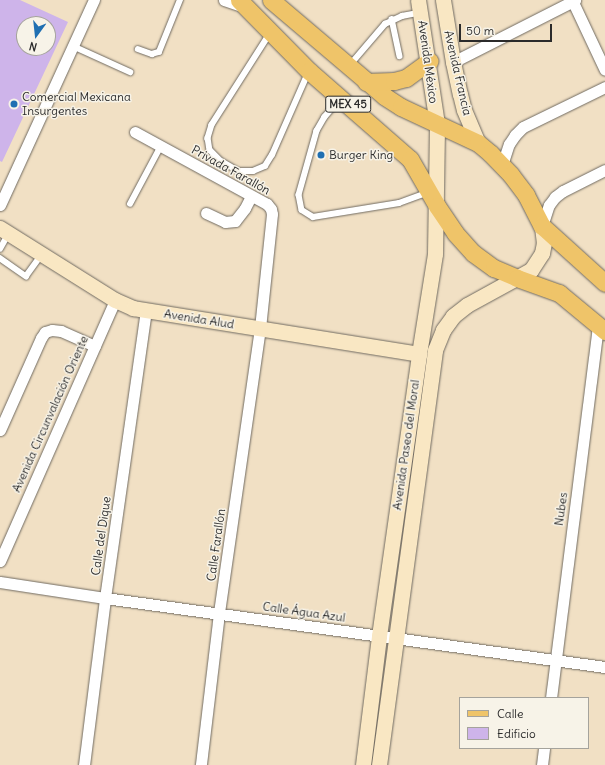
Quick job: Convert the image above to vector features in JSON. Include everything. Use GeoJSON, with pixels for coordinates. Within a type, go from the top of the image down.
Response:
{"type":"FeatureCollection","features":[{"type":"Feature","properties":{"kind":"main road","name":"MEX 45"},"geometry":{"type":"LineString","coordinates":[[271,0],[366,82],[401,107],[478,143],[502,165],[526,195],[542,226],[605,283]]}},
{"type":"Feature","properties":{"kind":"main road","name":"MEX 45"},"geometry":{"type":"LineString","coordinates":[[244,5],[309,71],[410,159],[455,233],[472,254],[494,268],[559,293],[601,327]]}},
{"type":"Feature","properties":{"kind":"main road"},"geometry":{"type":"LineString","coordinates":[[366,82],[394,81],[406,78],[428,61]]}},
{"type":"Feature","properties":{"kind":"street"},"geometry":{"type":"LineString","coordinates":[[0,205],[94,0]]}},
{"type":"Feature","properties":{"kind":"street"},"geometry":{"type":"LineString","coordinates":[[224,0],[244,5]]}},
{"type":"Feature","properties":{"kind":"street","name":"Avenida Francia"},"geometry":{"type":"LineString","coordinates":[[443,0],[453,62],[464,110],[478,143]]}},
{"type":"Feature","properties":{"kind":"street"},"geometry":{"type":"LineString","coordinates":[[453,62],[573,0],[605,70]]}},
{"type":"Feature","properties":{"kind":"street","name":"Avenida México"},"geometry":{"type":"LineString","coordinates":[[420,6],[437,124]]}},
{"type":"Feature","properties":{"kind":"street"},"geometry":{"type":"LineString","coordinates":[[502,165],[509,144],[523,127],[605,87]]}},
{"type":"Feature","properties":{"kind":"street","name":"Avenida Paseo del Moral"},"geometry":{"type":"LineString","coordinates":[[363,765],[379,636],[419,354],[435,254],[433,199],[437,124]]}},
{"type":"Feature","properties":{"kind":"street","name":"Privada Farallón"},"geometry":{"type":"LineString","coordinates":[[135,132],[267,204],[271,209],[272,214],[260,328]]}},
{"type":"Feature","properties":{"kind":"street"},"geometry":{"type":"LineString","coordinates":[[542,226],[549,204],[555,197],[563,191],[605,170]]}},
{"type":"Feature","properties":{"kind":"street"},"geometry":{"type":"LineString","coordinates":[[206,213],[225,222],[235,221],[245,208],[251,196]]}},
{"type":"Feature","properties":{"kind":"street","name":"Avenida Paseo del Moral"},"geometry":{"type":"LineString","coordinates":[[379,765],[435,350],[443,330],[453,316],[467,305],[531,270],[537,262],[544,243],[542,226]]}},
{"type":"Feature","properties":{"kind":"street","name":"Avenida Alud"},"geometry":{"type":"LineString","coordinates":[[4,230],[115,300],[133,308],[419,354]]}},
{"type":"Feature","properties":{"kind":"street","name":"Avenida Circunvalación Oriente"},"geometry":{"type":"LineString","coordinates":[[0,561],[115,300]]}},
{"type":"Feature","properties":{"kind":"street","name":"Calle del Dique"},"geometry":{"type":"LineString","coordinates":[[84,765],[105,598],[146,311]]}},
{"type":"Feature","properties":{"kind":"street","name":"Nubes"},"geometry":{"type":"LineString","coordinates":[[551,697],[601,327]]}},
{"type":"Feature","properties":{"kind":"street","name":"Calle Farallón"},"geometry":{"type":"LineString","coordinates":[[201,765],[219,613],[260,328]]}},
{"type":"Feature","properties":{"kind":"street"},"geometry":{"type":"LineString","coordinates":[[0,430],[45,332],[52,330],[61,331],[95,346]]}},
{"type":"Feature","properties":{"kind":"street","name":"Calle Água Azul"},"geometry":{"type":"LineString","coordinates":[[0,582],[396,639],[605,667]]}},
{"type":"Feature","properties":{"kind":"street"},"geometry":{"type":"LineString","coordinates":[[542,765],[544,749]]}},
{"type":"Feature","properties":{"kind":"lane"},"geometry":{"type":"LineString","coordinates":[[138,49],[152,54],[159,52],[180,0]]}},
{"type":"Feature","properties":{"kind":"lane"},"geometry":{"type":"LineString","coordinates":[[348,67],[378,30],[392,19],[420,6]]}},
{"type":"Feature","properties":{"kind":"lane"},"geometry":{"type":"LineString","coordinates":[[392,19],[400,56]]}},
{"type":"Feature","properties":{"kind":"lane"},"geometry":{"type":"LineString","coordinates":[[271,32],[212,125],[208,138],[210,150],[221,161],[238,171],[253,171],[265,166],[272,155],[309,71]]}},
{"type":"Feature","properties":{"kind":"lane"},"geometry":{"type":"LineString","coordinates":[[74,46],[130,72]]}},
{"type":"Feature","properties":{"kind":"lane"},"geometry":{"type":"LineString","coordinates":[[341,98],[317,131],[299,195],[302,210],[313,217],[433,199]]}},
{"type":"Feature","properties":{"kind":"lane"},"geometry":{"type":"LineString","coordinates":[[130,204],[161,146]]}},
{"type":"Feature","properties":{"kind":"lane"},"geometry":{"type":"LineString","coordinates":[[0,249],[4,230]]}},
{"type":"Feature","properties":{"kind":"lane"},"geometry":{"type":"LineString","coordinates":[[0,258],[26,276],[42,254]]}},
{"type":"Feature","properties":{"kind":"building","name":"Comercial Mexicana Insurgentes"},"geometry":{"type":"Polygon","coordinates":[[[0,0],[20,0],[55,16],[16,16],[16,56],[52,56],[2,162],[0,161],[0,0]]]}},
{"type":"Feature","properties":{"kind":"building","name":"Comercial Mexicana Insurgentes"},"geometry":{"type":"Polygon","coordinates":[[[56,16],[68,22],[56,47],[56,16]]]}},
{"type":"Feature","properties":{"kind":"place","name":"Comercial Mexicana Insurgentes"},"geometry":{"type":"Point","coordinates":[14,104]}},
{"type":"Feature","properties":{"kind":"place","name":"Burger King"},"geometry":{"type":"Point","coordinates":[321,155]}}]}
